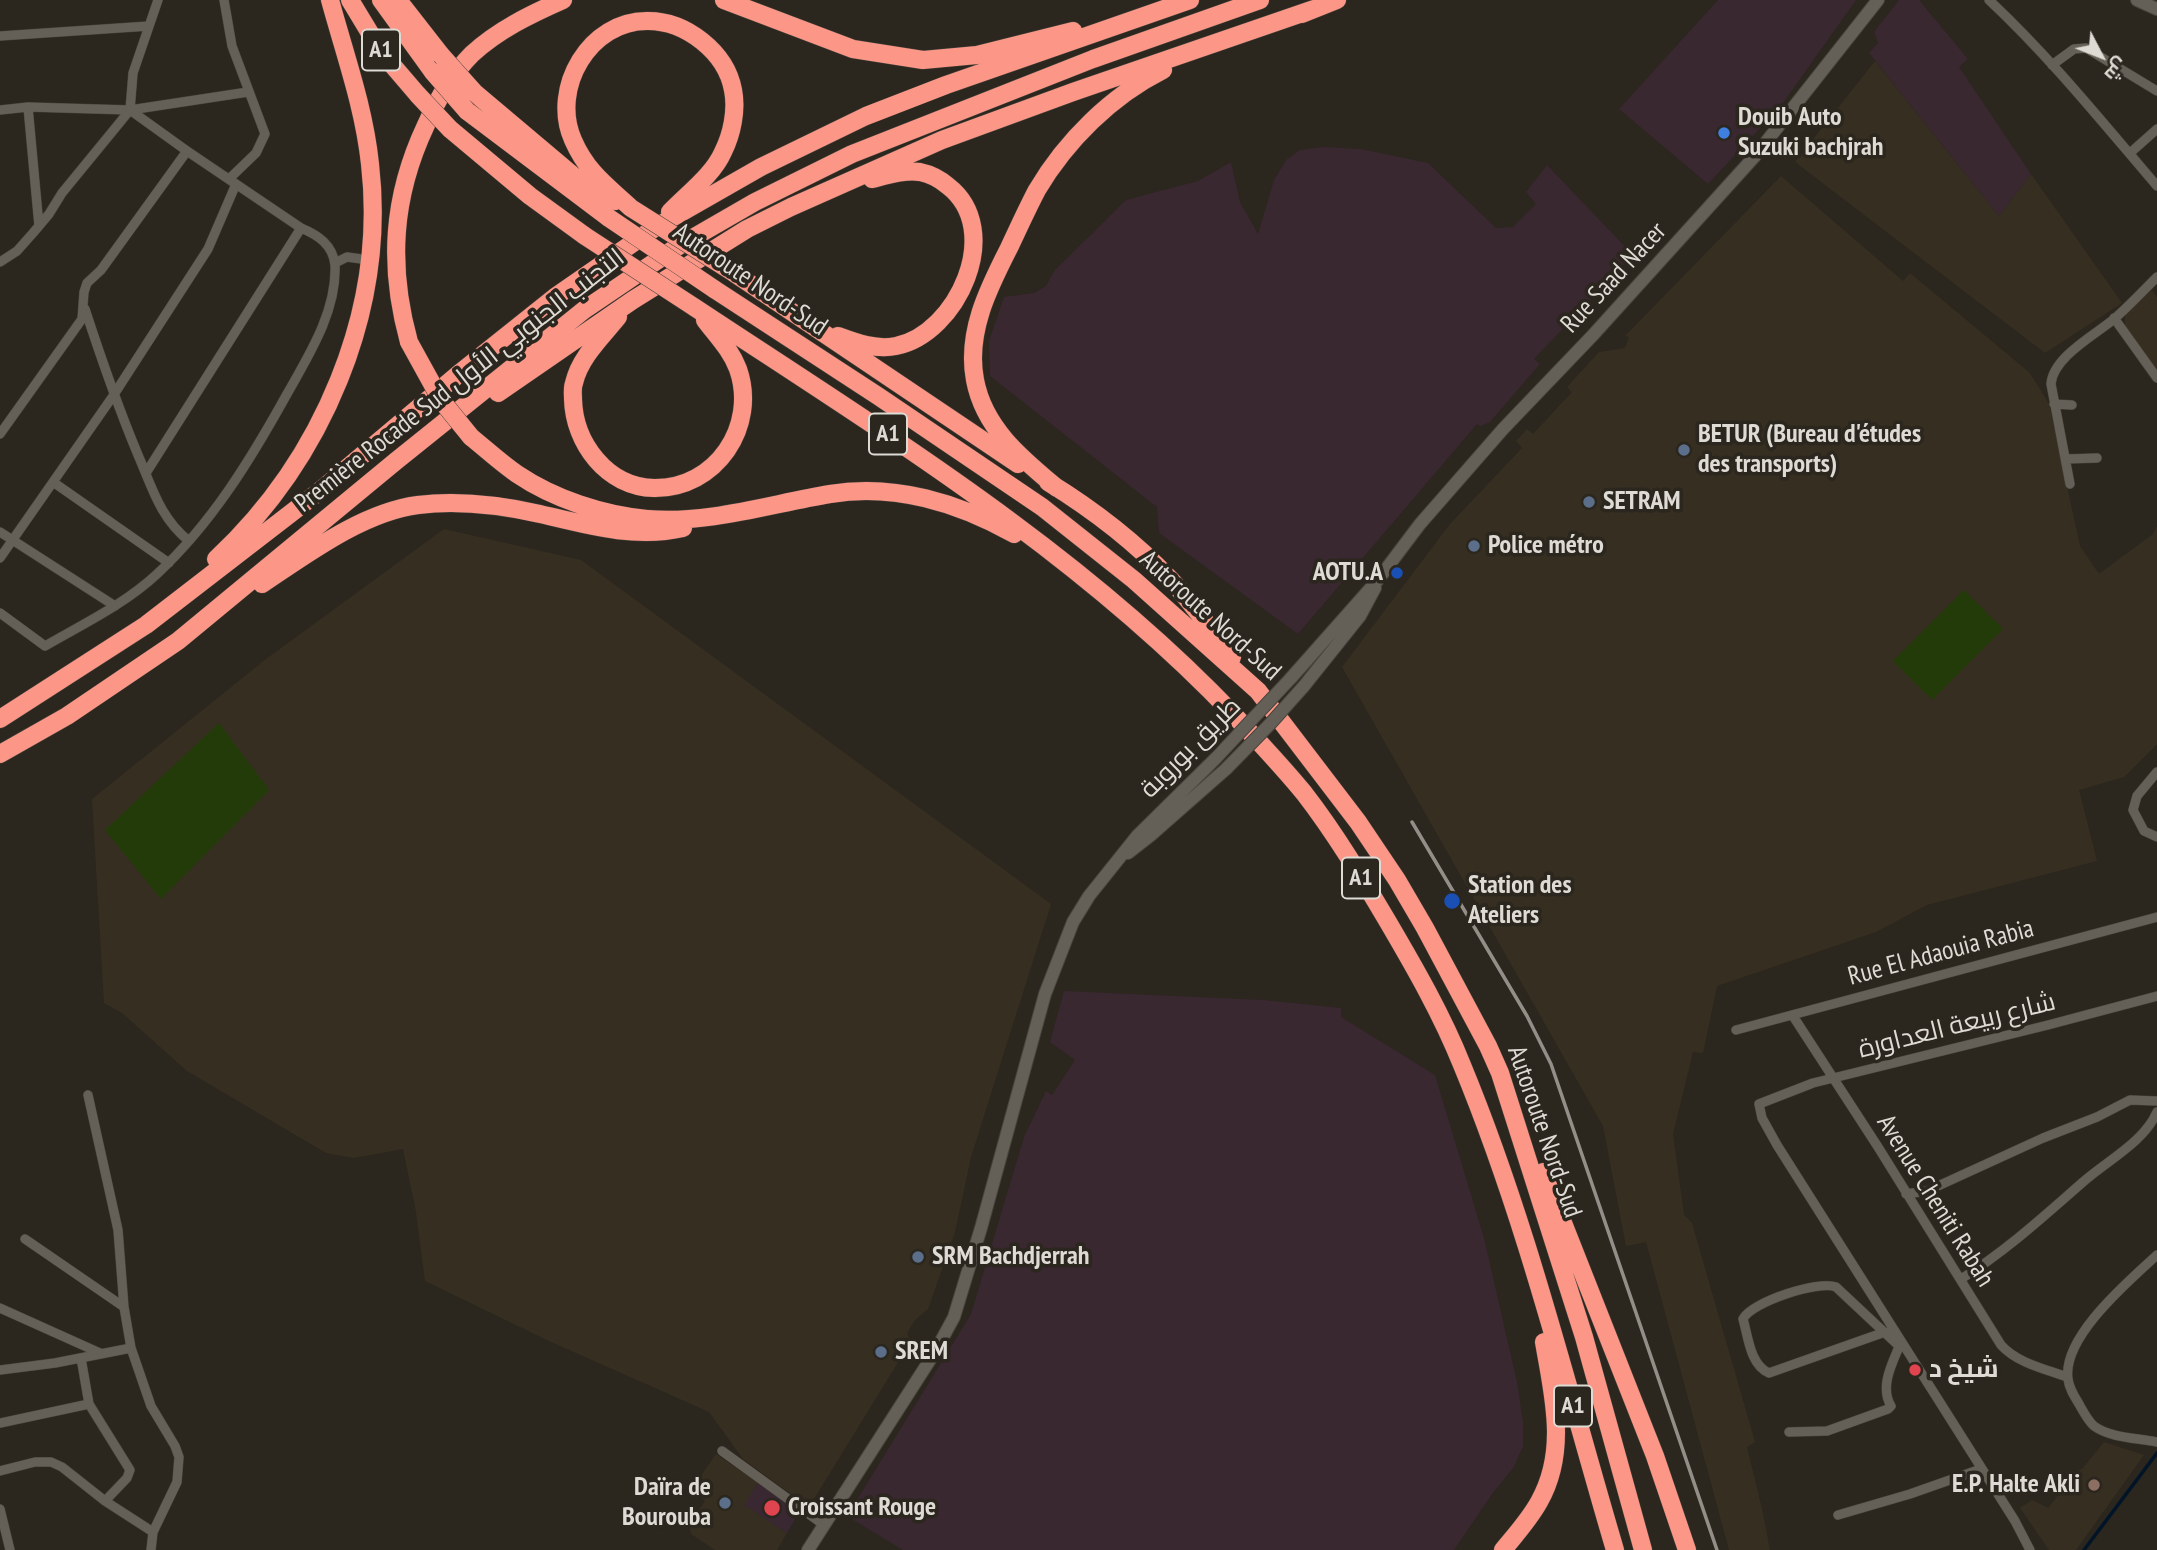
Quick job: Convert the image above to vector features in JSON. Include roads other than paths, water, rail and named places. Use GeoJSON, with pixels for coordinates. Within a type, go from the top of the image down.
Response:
{"type":"FeatureCollection","features":[{"type":"Feature","properties":{"kind":"highway"},"geometry":{"type":"LineString","coordinates":[[146,625],[228,549],[280,486],[307,446],[332,398],[355,337],[373,224],[370,165],[351,69],[330,0]]}},
{"type":"Feature","properties":{"kind":"highway","name":"Autoroute Nord-Sud"},"geometry":{"type":"LineString","coordinates":[[350,0],[382,53],[418,95],[450,129],[530,196],[585,236],[869,421],[1022,528],[1077,570],[1154,636],[1211,692],[1305,795],[1373,896],[1438,1011],[1461,1063],[1488,1133],[1531,1262],[1615,1550]]}},
{"type":"Feature","properties":{"kind":"highway","name":"Autoroute Nord-Sud"},"geometry":{"type":"LineString","coordinates":[[381,0],[433,72],[467,111],[609,218],[1042,507],[1134,580],[1258,691],[1358,822],[1397,880],[1489,1046],[1584,1337],[1643,1550]]}},
{"type":"Feature","properties":{"kind":"highway"},"geometry":{"type":"LineString","coordinates":[[398,0],[475,93],[590,190],[631,208],[734,273],[1105,522],[1155,564],[1202,617],[1258,691]]}},
{"type":"Feature","properties":{"kind":"highway"},"geometry":{"type":"LineString","coordinates":[[563,0],[530,14],[500,32],[472,55],[438,99],[413,153],[398,210],[395,266],[400,307],[409,342],[440,400],[471,438],[517,474],[537,485],[604,511],[648,519],[751,511]]}},
{"type":"Feature","properties":{"kind":"highway"},"geometry":{"type":"LineString","coordinates":[[724,0],[853,49],[923,60],[976,55],[1038,38],[1158,12]]}},
{"type":"Feature","properties":{"kind":"highway","name":"Première Rocade Sud التجنب الجنوبي الأول"},"geometry":{"type":"LineString","coordinates":[[0,719],[146,625],[321,490],[555,297],[656,226],[761,167],[866,116],[946,85],[1190,0]]}},
{"type":"Feature","properties":{"kind":"highway","name":"Première Rocade Sud التجنب الجنوبي الأول"},"geometry":{"type":"LineString","coordinates":[[0,754],[67,716],[177,641],[584,310],[677,247],[755,202],[852,154],[1093,59],[1260,0]]}},
{"type":"Feature","properties":{"kind":"highway"},"geometry":{"type":"LineString","coordinates":[[1057,488],[998,432],[981,401],[972,360],[973,341],[992,281],[1037,191],[1054,164],[1087,126],[1102,111],[1145,79],[1337,0]]}},
{"type":"Feature","properties":{"kind":"highway"},"geometry":{"type":"LineString","coordinates":[[396,461],[633,300],[747,229],[791,206],[842,186],[908,154],[987,123],[1314,9]]}},
{"type":"Feature","properties":{"kind":"highway"},"geometry":{"type":"LineString","coordinates":[[631,208],[588,168],[572,137],[567,107],[570,83],[580,59],[598,39],[623,24],[648,20],[674,25],[696,36],[720,61],[733,89],[734,120],[723,154],[656,226]]}},
{"type":"Feature","properties":{"kind":"highway"},"geometry":{"type":"LineString","coordinates":[[772,299],[839,336],[877,347],[894,346],[919,338],[952,306],[974,250],[973,222],[961,199],[944,183],[922,172],[902,172],[842,186]]}},
{"type":"Feature","properties":{"kind":"highway"},"geometry":{"type":"LineString","coordinates":[[633,300],[585,358],[573,384],[575,423],[586,447],[605,468],[627,481],[655,488],[682,484],[711,468],[730,447],[742,416],[743,400],[737,368],[723,343],[694,307]]}},
{"type":"Feature","properties":{"kind":"highway"},"geometry":{"type":"LineString","coordinates":[[177,641],[319,546],[376,517],[416,505],[492,505],[603,528],[650,532],[673,530],[833,493],[915,495],[959,508],[999,526],[1077,570]]}},
{"type":"Feature","properties":{"kind":"highway"},"geometry":{"type":"LineString","coordinates":[[1500,1073],[1534,1148],[1618,1359],[1687,1550]]}},
{"type":"Feature","properties":{"kind":"highway"},"geometry":{"type":"LineString","coordinates":[[1503,1550],[1541,1500],[1548,1483],[1556,1445],[1556,1407],[1531,1262]]}},
{"type":"Feature","properties":{"kind":"main road","name":"Rue Saad Nacer"},"geometry":{"type":"LineString","coordinates":[[1377,580],[1420,524],[1503,429],[1747,166],[1878,0]]}},
{"type":"Feature","properties":{"kind":"main road"},"geometry":{"type":"LineString","coordinates":[[2137,0],[2157,9]]}},
{"type":"Feature","properties":{"kind":"main road","name":"طريق بوروبة"},"geometry":{"type":"LineString","coordinates":[[1119,859],[1137,836],[1215,759],[1291,678],[1377,580]]}},
{"type":"Feature","properties":{"kind":"main road","name":"طريق بوروبة"},"geometry":{"type":"LineString","coordinates":[[1119,859],[1152,835],[1226,769],[1270,724],[1360,616],[1374,592],[1377,580]]}},
{"type":"Feature","properties":{"kind":"main road"},"geometry":{"type":"LineString","coordinates":[[807,1550],[935,1352],[954,1317],[1049,982],[1073,922],[1089,896],[1119,859]]}},
{"type":"Feature","properties":{"kind":"street"},"geometry":{"type":"LineString","coordinates":[[0,262],[17,251],[39,226],[130,110],[133,73],[158,0]]}},
{"type":"Feature","properties":{"kind":"street"},"geometry":{"type":"LineString","coordinates":[[0,558],[113,396],[208,248],[233,182],[256,153],[265,134],[232,46],[224,0]]}},
{"type":"Feature","properties":{"kind":"street"},"geometry":{"type":"LineString","coordinates":[[1989,0],[2052,65],[2157,186]]}},
{"type":"Feature","properties":{"kind":"street"},"geometry":{"type":"LineString","coordinates":[[0,36],[149,26]]}},
{"type":"Feature","properties":{"kind":"street"},"geometry":{"type":"LineString","coordinates":[[2052,65],[2074,49],[2086,48],[2157,90]]}},
{"type":"Feature","properties":{"kind":"street"},"geometry":{"type":"LineString","coordinates":[[0,110],[28,107],[130,110],[248,92]]}},
{"type":"Feature","properties":{"kind":"street"},"geometry":{"type":"LineString","coordinates":[[28,107],[39,226]]}},
{"type":"Feature","properties":{"kind":"street"},"geometry":{"type":"LineString","coordinates":[[0,613],[45,646],[115,606],[143,587],[169,563],[237,477],[264,435],[310,353],[332,294],[335,263],[328,245],[316,234],[301,228],[130,110]]}},
{"type":"Feature","properties":{"kind":"street"},"geometry":{"type":"LineString","coordinates":[[2130,153],[2157,129]]}},
{"type":"Feature","properties":{"kind":"street"},"geometry":{"type":"LineString","coordinates":[[0,433],[82,319],[87,283],[101,270],[187,151]]}},
{"type":"Feature","properties":{"kind":"street"},"geometry":{"type":"LineString","coordinates":[[146,473],[301,228]]}},
{"type":"Feature","properties":{"kind":"street"},"geometry":{"type":"LineString","coordinates":[[335,263],[347,257],[369,260]]}},
{"type":"Feature","properties":{"kind":"street"},"geometry":{"type":"LineString","coordinates":[[2070,484],[2051,383],[2054,370],[2157,277]]}},
{"type":"Feature","properties":{"kind":"street"},"geometry":{"type":"LineString","coordinates":[[83,303],[113,396],[163,513],[189,541]]}},
{"type":"Feature","properties":{"kind":"street"},"geometry":{"type":"LineString","coordinates":[[2114,318],[2157,378]]}},
{"type":"Feature","properties":{"kind":"street"},"geometry":{"type":"LineString","coordinates":[[2054,404],[2071,405]]}},
{"type":"Feature","properties":{"kind":"street"},"geometry":{"type":"LineString","coordinates":[[2066,459],[2097,458]]}},
{"type":"Feature","properties":{"kind":"street"},"geometry":{"type":"LineString","coordinates":[[53,482],[169,563]]}},
{"type":"Feature","properties":{"kind":"street"},"geometry":{"type":"LineString","coordinates":[[0,532],[115,606]]}},
{"type":"Feature","properties":{"kind":"street"},"geometry":{"type":"LineString","coordinates":[[2157,772],[2137,796],[2133,810],[2144,831],[2157,837]]}},
{"type":"Feature","properties":{"kind":"street","name":"Rue El Adaouia Rabia"},"geometry":{"type":"LineString","coordinates":[[1736,1030],[2157,917]]}},
{"type":"Feature","properties":{"kind":"street","name":"شارع ربيعة العداورة"},"geometry":{"type":"LineString","coordinates":[[1900,1343],[1762,1118],[1759,1104],[1813,1083],[2157,996]]}},
{"type":"Feature","properties":{"kind":"street","name":"Avenue Cheniti Rabah"},"geometry":{"type":"LineString","coordinates":[[1793,1016],[2006,1351],[2031,1364],[2067,1377]]}},
{"type":"Feature","properties":{"kind":"street"},"geometry":{"type":"LineString","coordinates":[[88,1095],[118,1230],[124,1307],[131,1348],[137,1372],[151,1406],[175,1446],[178,1457],[179,1471],[174,1492],[153,1532],[151,1550]]}},
{"type":"Feature","properties":{"kind":"street"},"geometry":{"type":"LineString","coordinates":[[1906,1194],[1927,1191],[2130,1100],[2157,1101]]}},
{"type":"Feature","properties":{"kind":"street"},"geometry":{"type":"LineString","coordinates":[[1961,1279],[2003,1251],[2057,1207],[2140,1136],[2157,1112]]}},
{"type":"Feature","properties":{"kind":"street"},"geometry":{"type":"LineString","coordinates":[[25,1239],[124,1307]]}},
{"type":"Feature","properties":{"kind":"street"},"geometry":{"type":"LineString","coordinates":[[2157,1255],[2112,1298],[2081,1333],[2072,1353],[2067,1377],[2075,1397],[2094,1425],[2113,1434],[2157,1442]]}},
{"type":"Feature","properties":{"kind":"street"},"geometry":{"type":"LineString","coordinates":[[1885,1332],[1769,1373],[1760,1367],[1753,1355],[1743,1319],[1747,1312],[1780,1296],[1822,1283],[1836,1287],[1900,1343],[2031,1550]]}},
{"type":"Feature","properties":{"kind":"street"},"geometry":{"type":"LineString","coordinates":[[0,1308],[101,1353]]}},
{"type":"Feature","properties":{"kind":"street"},"geometry":{"type":"LineString","coordinates":[[1789,1432],[1827,1431],[1888,1409],[1891,1406],[1886,1393],[1888,1374],[1900,1343]]}},
{"type":"Feature","properties":{"kind":"street"},"geometry":{"type":"LineString","coordinates":[[0,1370],[131,1348]]}},
{"type":"Feature","properties":{"kind":"street"},"geometry":{"type":"LineString","coordinates":[[81,1358],[89,1404],[130,1470],[127,1478],[105,1501]]}},
{"type":"Feature","properties":{"kind":"street"},"geometry":{"type":"LineString","coordinates":[[0,1423],[89,1404]]}},
{"type":"Feature","properties":{"kind":"street"},"geometry":{"type":"LineString","coordinates":[[722,1451],[824,1525]]}},
{"type":"Feature","properties":{"kind":"street"},"geometry":{"type":"LineString","coordinates":[[0,1471],[35,1462],[51,1462],[62,1467],[105,1501],[153,1532]]}},
{"type":"Feature","properties":{"kind":"street"},"geometry":{"type":"LineString","coordinates":[[1838,1515],[1981,1469]]}},
{"type":"Feature","properties":{"kind":"street"},"geometry":{"type":"LineString","coordinates":[[0,1509],[10,1550]]}},
{"type":"Feature","properties":{"kind":"waterway"},"geometry":{"type":"LineString","coordinates":[[2084,1550],[2157,1453]]}},
{"type":"Feature","properties":{"kind":"railway"},"geometry":{"type":"LineString","coordinates":[[1412,822],[1527,1016],[1551,1064],[1717,1550]]}},
{"type":"Feature","properties":{"kind":"place","name":"Douib Auto Suzuki bachjrah"},"geometry":{"type":"Point","coordinates":[1724,133]}},
{"type":"Feature","properties":{"kind":"place","name":"BETUR (Bureau d'études des transports)"},"geometry":{"type":"Point","coordinates":[1684,450]}},
{"type":"Feature","properties":{"kind":"place","name":"SETRAM"},"geometry":{"type":"Point","coordinates":[1589,502]}},
{"type":"Feature","properties":{"kind":"place","name":"Police métro"},"geometry":{"type":"Point","coordinates":[1474,546]}},
{"type":"Feature","properties":{"kind":"place","name":"AOTU.A"},"geometry":{"type":"Point","coordinates":[1397,573]}},
{"type":"Feature","properties":{"kind":"place","name":"Station des Ateliers"},"geometry":{"type":"Point","coordinates":[1452,901]}},
{"type":"Feature","properties":{"kind":"place","name":"SRM Bachdjerrah"},"geometry":{"type":"Point","coordinates":[918,1257]}},
{"type":"Feature","properties":{"kind":"place","name":"SREM"},"geometry":{"type":"Point","coordinates":[881,1352]}},
{"type":"Feature","properties":{"kind":"place","name":"شيخ د"},"geometry":{"type":"Point","coordinates":[1915,1370]}},
{"type":"Feature","properties":{"kind":"place","name":"E.P. Halte Akli"},"geometry":{"type":"Point","coordinates":[2094,1485]}},
{"type":"Feature","properties":{"kind":"place","name":"Daïra de Bourouba"},"geometry":{"type":"Point","coordinates":[725,1503]}},
{"type":"Feature","properties":{"kind":"place","name":"Croissant Rouge"},"geometry":{"type":"Point","coordinates":[772,1508]}}]}
